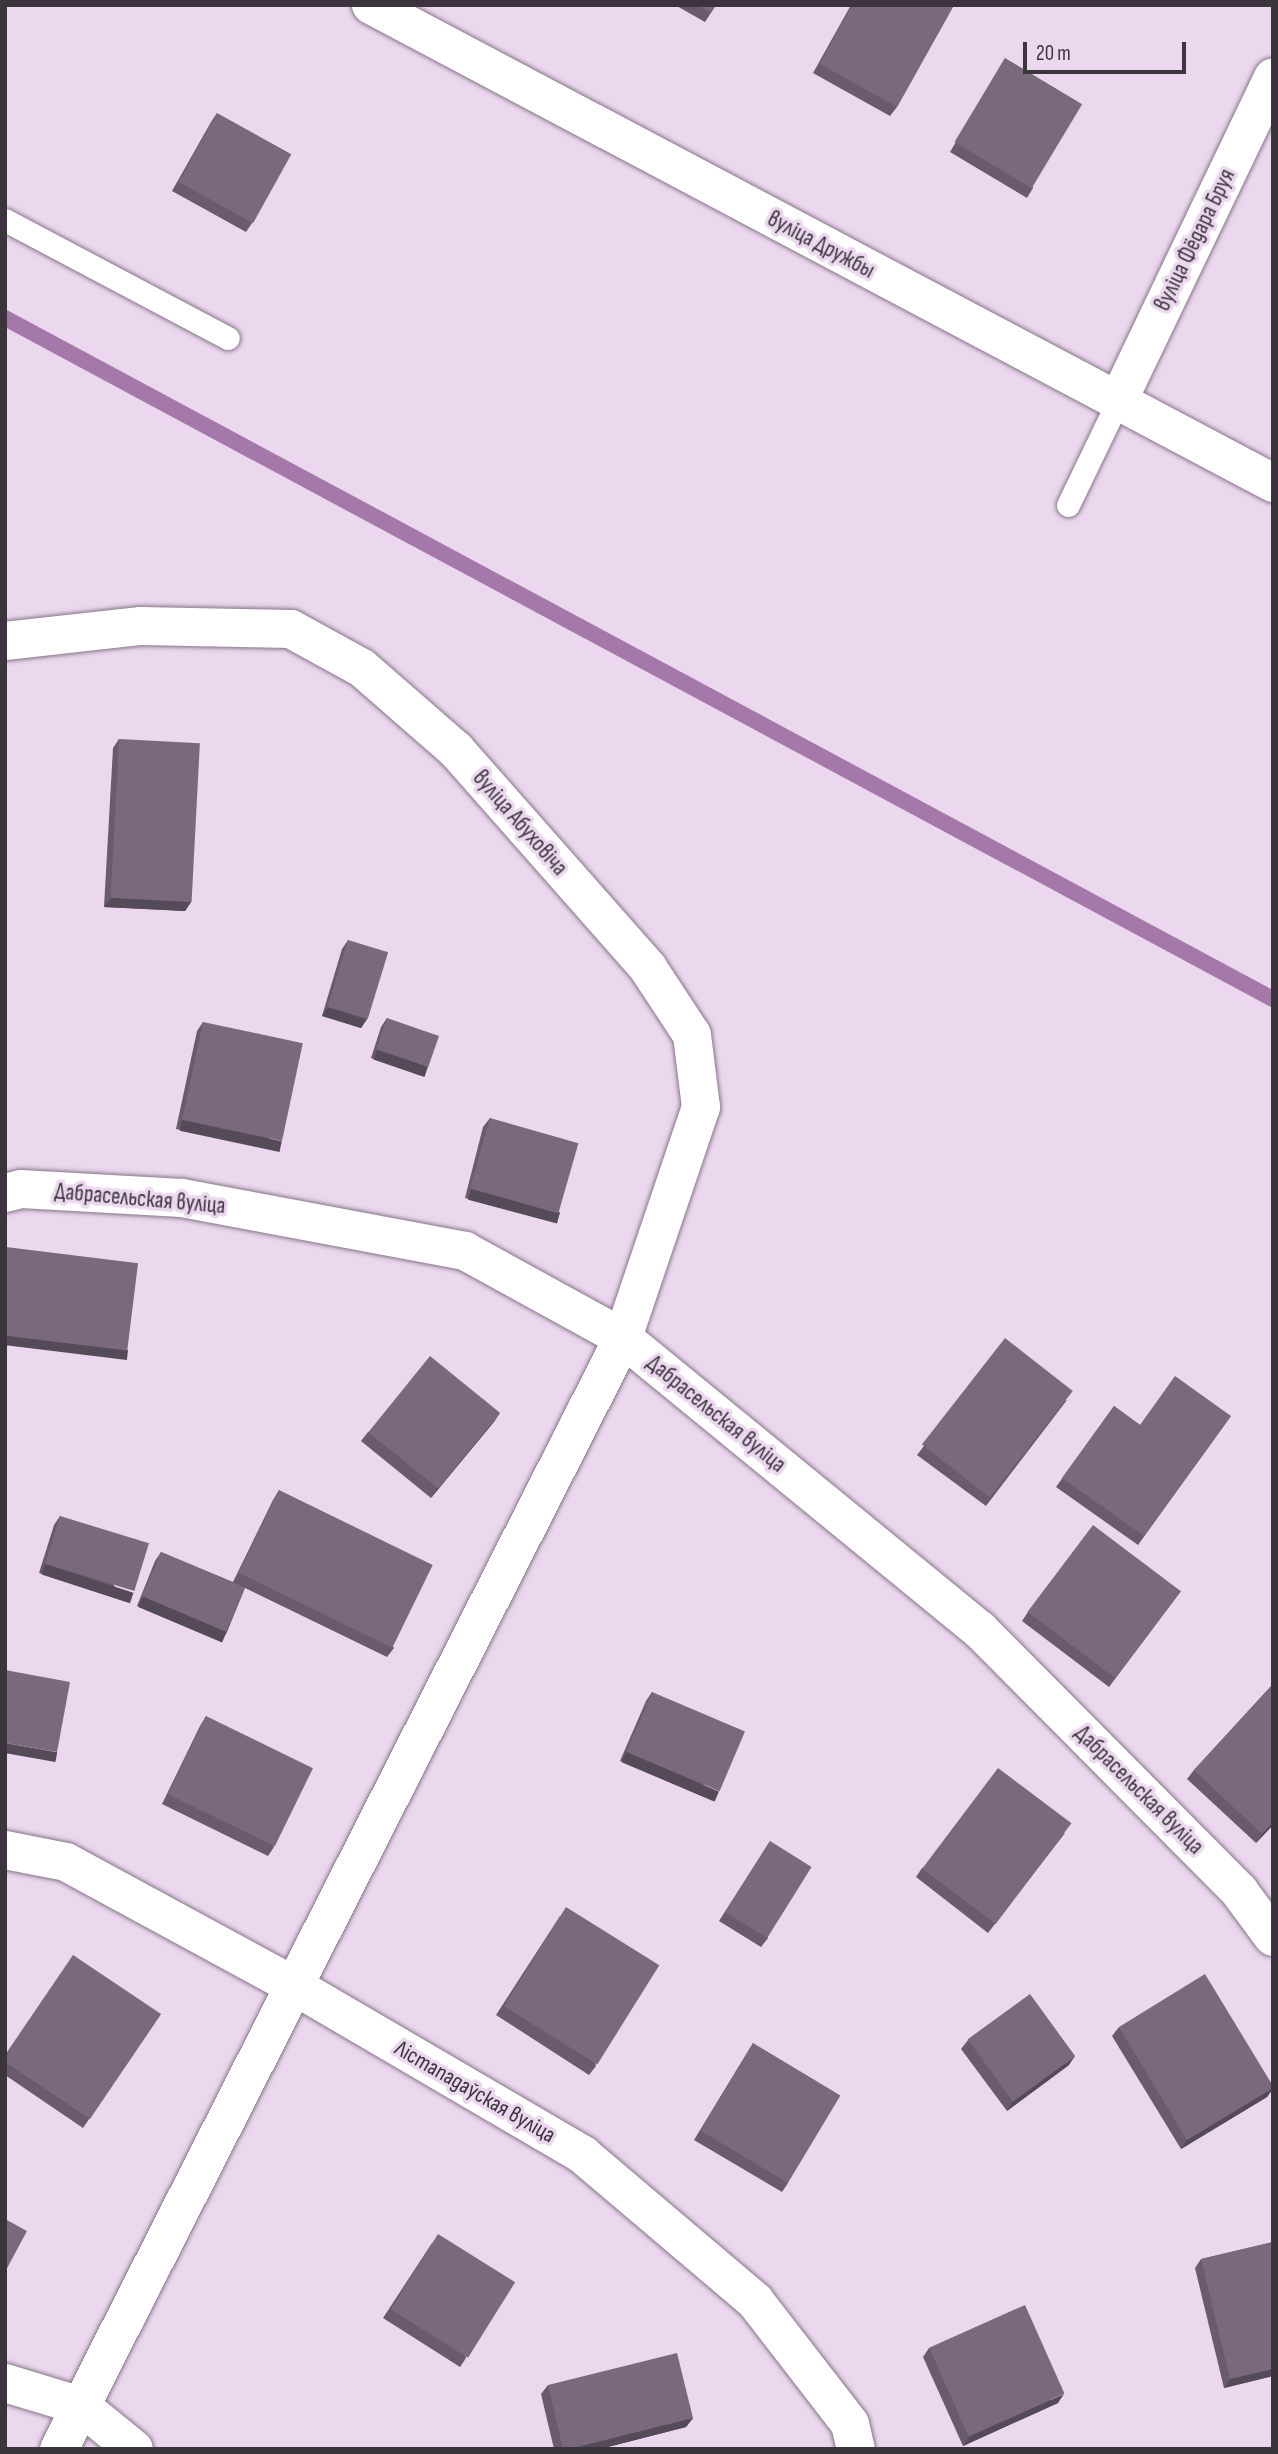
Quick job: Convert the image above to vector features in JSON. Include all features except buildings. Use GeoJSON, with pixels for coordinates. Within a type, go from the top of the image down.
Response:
{"type":"FeatureCollection","features":[{"type":"Feature","properties":{"kind":"street","name":"вуліца Дружбы"},"geometry":{"type":"LineString","coordinates":[[371,5],[1117,403],[1273,483]]}},
{"type":"Feature","properties":{"kind":"street","name":"вуліца Фёдара Бруя"},"geometry":{"type":"LineString","coordinates":[[1117,403],[1273,78]]}},
{"type":"Feature","properties":{"kind":"street","name":"вуліца Абуховіча"},"geometry":{"type":"LineString","coordinates":[[5,641],[141,626],[291,629],[362,668],[456,750],[648,968],[692,1035],[701,1107],[623,1338],[296,1987],[59,2449]]}},
{"type":"Feature","properties":{"kind":"street","name":"Дабрасельская вуліца"},"geometry":{"type":"LineString","coordinates":[[5,1192],[21,1189],[182,1198],[465,1251],[623,1338],[980,1630],[1239,1891],[1273,1937]]}},
{"type":"Feature","properties":{"kind":"street","name":"Лістападаўская вуліца"},"geometry":{"type":"LineString","coordinates":[[5,1850],[66,1862],[296,1987],[583,2155],[755,2301],[850,2424],[856,2449]]}},
{"type":"Feature","properties":{"kind":"street"},"geometry":{"type":"LineString","coordinates":[[5,2384],[81,2406],[134,2449]]}},
{"type":"Feature","properties":{"kind":"lane"},"geometry":{"type":"LineString","coordinates":[[5,220],[228,338]]}},
{"type":"Feature","properties":{"kind":"lane"},"geometry":{"type":"LineString","coordinates":[[1068,505],[1117,403]]}},
{"type":"Feature","properties":{"kind":"waterway"},"geometry":{"type":"LineString","coordinates":[[5,318],[1273,999]]}}]}
